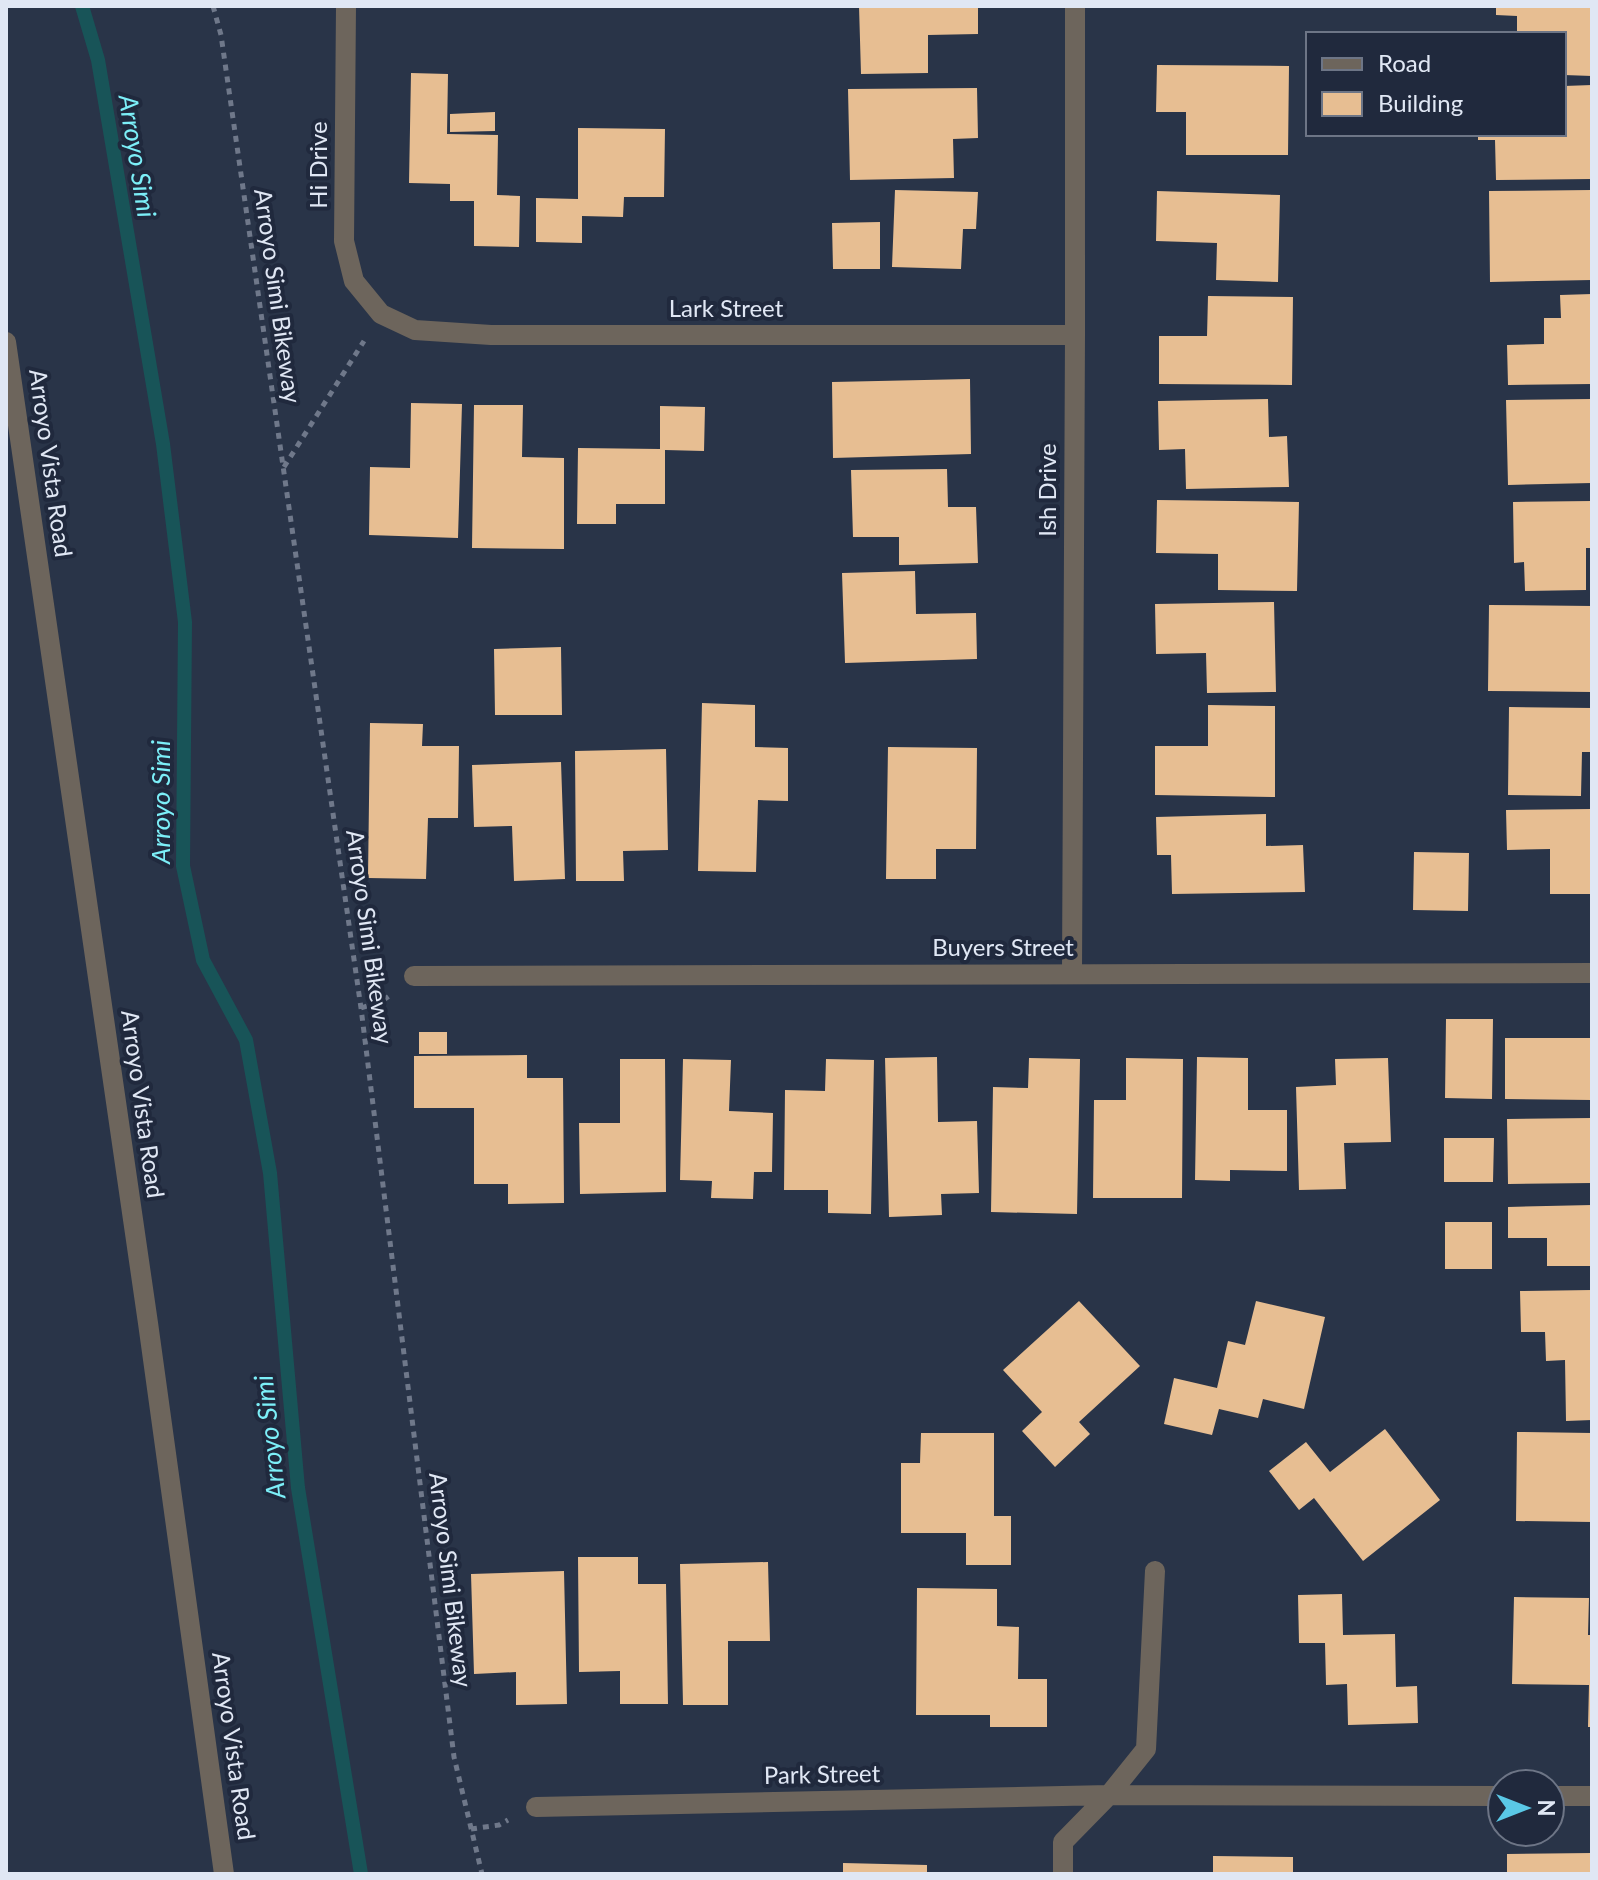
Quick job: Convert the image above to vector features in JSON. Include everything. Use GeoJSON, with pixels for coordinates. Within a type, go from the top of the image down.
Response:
{"type":"FeatureCollection","features":[{"type":"Feature","properties":{"kind":"street","name":"Hi Drive"},"geometry":{"type":"LineString","coordinates":[[346,6],[344,241],[354,281],[381,314]]}},
{"type":"Feature","properties":{"kind":"street","name":"Ish Drive"},"geometry":{"type":"LineString","coordinates":[[1072,973],[1075,6]]}},
{"type":"Feature","properties":{"kind":"street","name":"Lark Street"},"geometry":{"type":"LineString","coordinates":[[381,314],[415,330],[491,335],[1075,335]]}},
{"type":"Feature","properties":{"kind":"street","name":"Arroyo Vista Road"},"geometry":{"type":"LineString","coordinates":[[6,342],[224,1874]]}},
{"type":"Feature","properties":{"kind":"street","name":"Buyers Street"},"geometry":{"type":"LineString","coordinates":[[414,976],[1592,973]]}},
{"type":"Feature","properties":{"kind":"street"},"geometry":{"type":"LineString","coordinates":[[1063,1874],[1063,1842],[1109,1795],[1146,1749],[1155,1571]]}},
{"type":"Feature","properties":{"kind":"street","name":"Park Street"},"geometry":{"type":"LineString","coordinates":[[536,1807],[1109,1795],[1486,1796]]}},
{"type":"Feature","properties":{"kind":"street"},"geometry":{"type":"LineString","coordinates":[[1566,1796],[1592,1796]]}},
{"type":"Feature","properties":{"kind":"path","name":"Arroyo Simi Bikeway"},"geometry":{"type":"LineString","coordinates":[[213,6],[221,35],[361,1008],[454,1757],[482,1874]]}},
{"type":"Feature","properties":{"kind":"path"},"geometry":{"type":"LineString","coordinates":[[283,468],[381,314]]}},
{"type":"Feature","properties":{"kind":"building"},"geometry":{"type":"Polygon","coordinates":[[[859,6],[978,6],[978,34],[928,35],[928,73],[861,74],[859,6]]]}},
{"type":"Feature","properties":{"kind":"building"},"geometry":{"type":"Polygon","coordinates":[[[1496,6],[1592,6],[1592,76],[1566,75],[1566,32],[1517,32],[1517,16],[1496,15],[1496,6]]]}},
{"type":"Feature","properties":{"kind":"building"},"geometry":{"type":"Polygon","coordinates":[[[1157,65],[1289,66],[1288,155],[1186,155],[1186,112],[1156,112],[1157,65]]]}},
{"type":"Feature","properties":{"kind":"building"},"geometry":{"type":"Polygon","coordinates":[[[411,73],[448,74],[447,134],[498,135],[497,195],[520,196],[519,247],[474,246],[474,201],[450,201],[450,184],[409,183],[411,73]]]}},
{"type":"Feature","properties":{"kind":"building"},"geometry":{"type":"Polygon","coordinates":[[[1592,85],[1592,179],[1496,180],[1495,140],[1478,140],[1478,136],[1566,136],[1566,86],[1592,85]]]}},
{"type":"Feature","properties":{"kind":"building"},"geometry":{"type":"Polygon","coordinates":[[[977,88],[978,138],[953,139],[954,178],[850,180],[848,89],[977,88]]]}},
{"type":"Feature","properties":{"kind":"building"},"geometry":{"type":"Polygon","coordinates":[[[495,112],[495,131],[450,132],[450,114],[495,112]]]}},
{"type":"Feature","properties":{"kind":"building"},"geometry":{"type":"Polygon","coordinates":[[[578,128],[665,129],[664,197],[624,197],[623,217],[582,216],[582,243],[536,242],[536,198],[578,199],[578,128]]]}},
{"type":"Feature","properties":{"kind":"building"},"geometry":{"type":"Polygon","coordinates":[[[895,190],[978,192],[976,229],[963,229],[961,269],[892,267],[895,190]]]}},
{"type":"Feature","properties":{"kind":"building"},"geometry":{"type":"Polygon","coordinates":[[[1592,190],[1592,280],[1490,282],[1489,191],[1592,190]]]}},
{"type":"Feature","properties":{"kind":"building"},"geometry":{"type":"Polygon","coordinates":[[[1157,191],[1280,195],[1278,282],[1216,280],[1217,243],[1156,241],[1157,191]]]}},
{"type":"Feature","properties":{"kind":"building"},"geometry":{"type":"Polygon","coordinates":[[[880,222],[880,269],[833,269],[832,223],[880,222]]]}},
{"type":"Feature","properties":{"kind":"building"},"geometry":{"type":"Polygon","coordinates":[[[1592,294],[1592,384],[1508,385],[1507,345],[1544,344],[1544,318],[1561,318],[1560,295],[1592,294]]]}},
{"type":"Feature","properties":{"kind":"building"},"geometry":{"type":"Polygon","coordinates":[[[1208,296],[1293,297],[1292,385],[1159,384],[1159,336],[1207,336],[1208,296]]]}},
{"type":"Feature","properties":{"kind":"building"},"geometry":{"type":"Polygon","coordinates":[[[970,379],[971,454],[833,458],[832,382],[970,379]]]}},
{"type":"Feature","properties":{"kind":"building"},"geometry":{"type":"Polygon","coordinates":[[[1268,399],[1269,437],[1287,436],[1289,487],[1186,489],[1185,449],[1159,450],[1158,401],[1268,399]]]}},
{"type":"Feature","properties":{"kind":"building"},"geometry":{"type":"Polygon","coordinates":[[[1592,399],[1592,483],[1508,485],[1506,400],[1592,399]]]}},
{"type":"Feature","properties":{"kind":"building"},"geometry":{"type":"Polygon","coordinates":[[[411,403],[462,404],[458,538],[369,535],[370,467],[410,468],[411,403]]]}},
{"type":"Feature","properties":{"kind":"building"},"geometry":{"type":"Polygon","coordinates":[[[474,405],[523,405],[522,457],[564,458],[564,549],[472,548],[474,405]]]}},
{"type":"Feature","properties":{"kind":"building"},"geometry":{"type":"Polygon","coordinates":[[[660,406],[705,407],[704,451],[665,450],[665,504],[616,504],[616,524],[577,524],[578,448],[660,449],[660,406]]]}},
{"type":"Feature","properties":{"kind":"building"},"geometry":{"type":"Polygon","coordinates":[[[947,469],[948,507],[976,507],[978,563],[899,565],[899,537],[853,537],[851,470],[947,469]]]}},
{"type":"Feature","properties":{"kind":"building"},"geometry":{"type":"Polygon","coordinates":[[[1157,500],[1299,502],[1297,591],[1218,590],[1218,554],[1156,553],[1157,500]]]}},
{"type":"Feature","properties":{"kind":"building"},"geometry":{"type":"Polygon","coordinates":[[[1592,501],[1592,548],[1586,548],[1586,590],[1525,591],[1524,562],[1514,563],[1513,502],[1592,501]]]}},
{"type":"Feature","properties":{"kind":"building"},"geometry":{"type":"Polygon","coordinates":[[[915,571],[916,614],[976,613],[977,659],[845,663],[842,573],[915,571]]]}},
{"type":"Feature","properties":{"kind":"building"},"geometry":{"type":"Polygon","coordinates":[[[1274,602],[1276,692],[1207,693],[1206,653],[1156,654],[1155,604],[1274,602]]]}},
{"type":"Feature","properties":{"kind":"building"},"geometry":{"type":"Polygon","coordinates":[[[1489,605],[1592,606],[1592,692],[1488,691],[1489,605]]]}},
{"type":"Feature","properties":{"kind":"building"},"geometry":{"type":"Polygon","coordinates":[[[561,647],[562,715],[495,715],[494,649],[561,647]]]}},
{"type":"Feature","properties":{"kind":"building"},"geometry":{"type":"Polygon","coordinates":[[[702,703],[755,705],[755,747],[788,748],[788,801],[758,800],[756,872],[698,871],[702,703]]]}},
{"type":"Feature","properties":{"kind":"building"},"geometry":{"type":"Polygon","coordinates":[[[1208,705],[1275,706],[1275,797],[1155,795],[1155,746],[1208,746],[1208,705]]]}},
{"type":"Feature","properties":{"kind":"building"},"geometry":{"type":"Polygon","coordinates":[[[1509,707],[1592,708],[1592,752],[1582,752],[1581,796],[1508,795],[1509,707]]]}},
{"type":"Feature","properties":{"kind":"building"},"geometry":{"type":"Polygon","coordinates":[[[370,723],[423,724],[422,746],[459,746],[458,818],[428,818],[426,879],[368,878],[370,723]]]}},
{"type":"Feature","properties":{"kind":"building"},"geometry":{"type":"Polygon","coordinates":[[[888,747],[977,748],[976,849],[936,849],[936,879],[886,879],[888,747]]]}},
{"type":"Feature","properties":{"kind":"building"},"geometry":{"type":"Polygon","coordinates":[[[666,749],[668,850],[623,851],[624,881],[576,881],[575,751],[666,749]]]}},
{"type":"Feature","properties":{"kind":"building"},"geometry":{"type":"Polygon","coordinates":[[[561,762],[565,879],[514,881],[512,826],[474,827],[472,765],[561,762]]]}},
{"type":"Feature","properties":{"kind":"building"},"geometry":{"type":"Polygon","coordinates":[[[1592,809],[1592,894],[1550,894],[1550,849],[1507,850],[1506,810],[1592,809]]]}},
{"type":"Feature","properties":{"kind":"building"},"geometry":{"type":"Polygon","coordinates":[[[1266,814],[1266,846],[1303,845],[1305,892],[1172,894],[1171,855],[1157,855],[1156,817],[1266,814]]]}},
{"type":"Feature","properties":{"kind":"building"},"geometry":{"type":"Polygon","coordinates":[[[1414,852],[1469,853],[1468,911],[1413,910],[1414,852]]]}},
{"type":"Feature","properties":{"kind":"building"},"geometry":{"type":"Polygon","coordinates":[[[1446,1019],[1493,1019],[1492,1099],[1445,1098],[1446,1019]]]}},
{"type":"Feature","properties":{"kind":"building"},"geometry":{"type":"Polygon","coordinates":[[[419,1032],[447,1032],[447,1054],[419,1054],[419,1032]]]}},
{"type":"Feature","properties":{"kind":"building"},"geometry":{"type":"Polygon","coordinates":[[[1505,1038],[1592,1038],[1592,1100],[1505,1099],[1505,1038]]]}},
{"type":"Feature","properties":{"kind":"building"},"geometry":{"type":"Polygon","coordinates":[[[527,1055],[527,1078],[563,1078],[564,1203],[508,1204],[508,1184],[474,1184],[474,1108],[414,1108],[414,1056],[527,1055]]]}},
{"type":"Feature","properties":{"kind":"building"},"geometry":{"type":"Polygon","coordinates":[[[937,1057],[938,1122],[977,1121],[979,1193],[941,1194],[942,1215],[889,1217],[885,1058],[937,1057]]]}},
{"type":"Feature","properties":{"kind":"building"},"geometry":{"type":"Polygon","coordinates":[[[1197,1057],[1248,1058],[1248,1110],[1287,1110],[1287,1171],[1230,1170],[1230,1181],[1195,1180],[1197,1057]]]}},
{"type":"Feature","properties":{"kind":"building"},"geometry":{"type":"Polygon","coordinates":[[[1029,1058],[1080,1059],[1077,1214],[991,1212],[993,1087],[1028,1088],[1029,1058]]]}},
{"type":"Feature","properties":{"kind":"building"},"geometry":{"type":"Polygon","coordinates":[[[1126,1058],[1183,1059],[1182,1198],[1093,1198],[1094,1100],[1126,1100],[1126,1058]]]}},
{"type":"Feature","properties":{"kind":"building"},"geometry":{"type":"Polygon","coordinates":[[[1388,1058],[1391,1142],[1344,1143],[1346,1189],[1299,1190],[1296,1087],[1336,1085],[1335,1059],[1388,1058]]]}},
{"type":"Feature","properties":{"kind":"building"},"geometry":{"type":"Polygon","coordinates":[[[620,1059],[665,1059],[666,1192],[580,1194],[579,1123],[620,1123],[620,1059]]]}},
{"type":"Feature","properties":{"kind":"building"},"geometry":{"type":"Polygon","coordinates":[[[683,1059],[731,1060],[729,1111],[773,1113],[772,1172],[754,1172],[753,1199],[711,1198],[712,1181],[680,1180],[683,1059]]]}},
{"type":"Feature","properties":{"kind":"building"},"geometry":{"type":"Polygon","coordinates":[[[826,1059],[874,1060],[871,1214],[828,1213],[828,1190],[784,1190],[785,1090],[825,1091],[826,1059]]]}},
{"type":"Feature","properties":{"kind":"building"},"geometry":{"type":"Polygon","coordinates":[[[1592,1118],[1592,1183],[1508,1184],[1507,1119],[1592,1118]]]}},
{"type":"Feature","properties":{"kind":"building"},"geometry":{"type":"Polygon","coordinates":[[[1444,1138],[1494,1138],[1493,1182],[1444,1182],[1444,1138]]]}},
{"type":"Feature","properties":{"kind":"building"},"geometry":{"type":"Polygon","coordinates":[[[1592,1205],[1592,1266],[1547,1266],[1547,1238],[1508,1238],[1508,1207],[1592,1205]]]}},
{"type":"Feature","properties":{"kind":"building"},"geometry":{"type":"Polygon","coordinates":[[[1445,1222],[1492,1222],[1492,1269],[1445,1269],[1445,1222]]]}},
{"type":"Feature","properties":{"kind":"building"},"geometry":{"type":"Polygon","coordinates":[[[1592,1290],[1592,1420],[1566,1421],[1565,1360],[1546,1361],[1545,1332],[1521,1332],[1520,1291],[1592,1290]]]}},
{"type":"Feature","properties":{"kind":"building"},"geometry":{"type":"Polygon","coordinates":[[[1079,1301],[1140,1366],[1079,1422],[1090,1434],[1055,1467],[1022,1431],[1042,1412],[1003,1370],[1079,1301]]]}},
{"type":"Feature","properties":{"kind":"building"},"geometry":{"type":"Polygon","coordinates":[[[1256,1301],[1325,1317],[1304,1409],[1263,1399],[1258,1418],[1219,1409],[1212,1435],[1164,1424],[1174,1378],[1217,1388],[1228,1341],[1245,1345],[1256,1301]]]}},
{"type":"Feature","properties":{"kind":"building"},"geometry":{"type":"Polygon","coordinates":[[[1385,1429],[1440,1500],[1363,1561],[1314,1498],[1299,1510],[1269,1471],[1306,1442],[1330,1472],[1385,1429]]]}},
{"type":"Feature","properties":{"kind":"building"},"geometry":{"type":"Polygon","coordinates":[[[1517,1432],[1592,1433],[1592,1522],[1516,1521],[1517,1432]]]}},
{"type":"Feature","properties":{"kind":"building"},"geometry":{"type":"Polygon","coordinates":[[[921,1433],[994,1433],[994,1516],[1011,1516],[1011,1565],[966,1565],[966,1533],[901,1533],[901,1463],[920,1463],[921,1433]]]}},
{"type":"Feature","properties":{"kind":"building"},"geometry":{"type":"Polygon","coordinates":[[[578,1557],[638,1557],[638,1584],[666,1584],[668,1704],[620,1704],[620,1671],[579,1672],[578,1557]]]}},
{"type":"Feature","properties":{"kind":"building"},"geometry":{"type":"Polygon","coordinates":[[[768,1562],[770,1641],[728,1641],[728,1705],[683,1705],[680,1564],[768,1562]]]}},
{"type":"Feature","properties":{"kind":"building"},"geometry":{"type":"Polygon","coordinates":[[[564,1571],[567,1704],[516,1705],[516,1672],[474,1674],[471,1574],[564,1571]]]}},
{"type":"Feature","properties":{"kind":"building"},"geometry":{"type":"Polygon","coordinates":[[[917,1588],[997,1589],[997,1626],[1019,1627],[1018,1679],[1047,1679],[1047,1727],[990,1727],[990,1715],[916,1715],[917,1588]]]}},
{"type":"Feature","properties":{"kind":"building"},"geometry":{"type":"Polygon","coordinates":[[[1342,1594],[1343,1635],[1395,1634],[1396,1687],[1417,1686],[1418,1723],[1348,1725],[1347,1684],[1326,1685],[1325,1643],[1299,1643],[1298,1595],[1342,1594]]]}},
{"type":"Feature","properties":{"kind":"building"},"geometry":{"type":"Polygon","coordinates":[[[1514,1597],[1589,1598],[1592,1727],[1588,1727],[1589,1685],[1512,1684],[1514,1597]]]}},
{"type":"Feature","properties":{"kind":"building"},"geometry":{"type":"Polygon","coordinates":[[[1592,1853],[1592,1874],[1507,1874],[1507,1854],[1592,1853]]]}},
{"type":"Feature","properties":{"kind":"building"},"geometry":{"type":"Polygon","coordinates":[[[1213,1856],[1293,1857],[1293,1874],[1213,1874],[1213,1856]]]}},
{"type":"Feature","properties":{"kind":"building"},"geometry":{"type":"Polygon","coordinates":[[[843,1863],[927,1865],[927,1874],[843,1874],[843,1863]]]}},
{"type":"Feature","properties":{"kind":"waterway","name":"Arroyo Simi"},"geometry":{"type":"LineString","coordinates":[[82,6],[98,60],[163,444],[185,622],[183,866],[203,960],[246,1040],[270,1173],[298,1488],[361,1874]]}}]}
